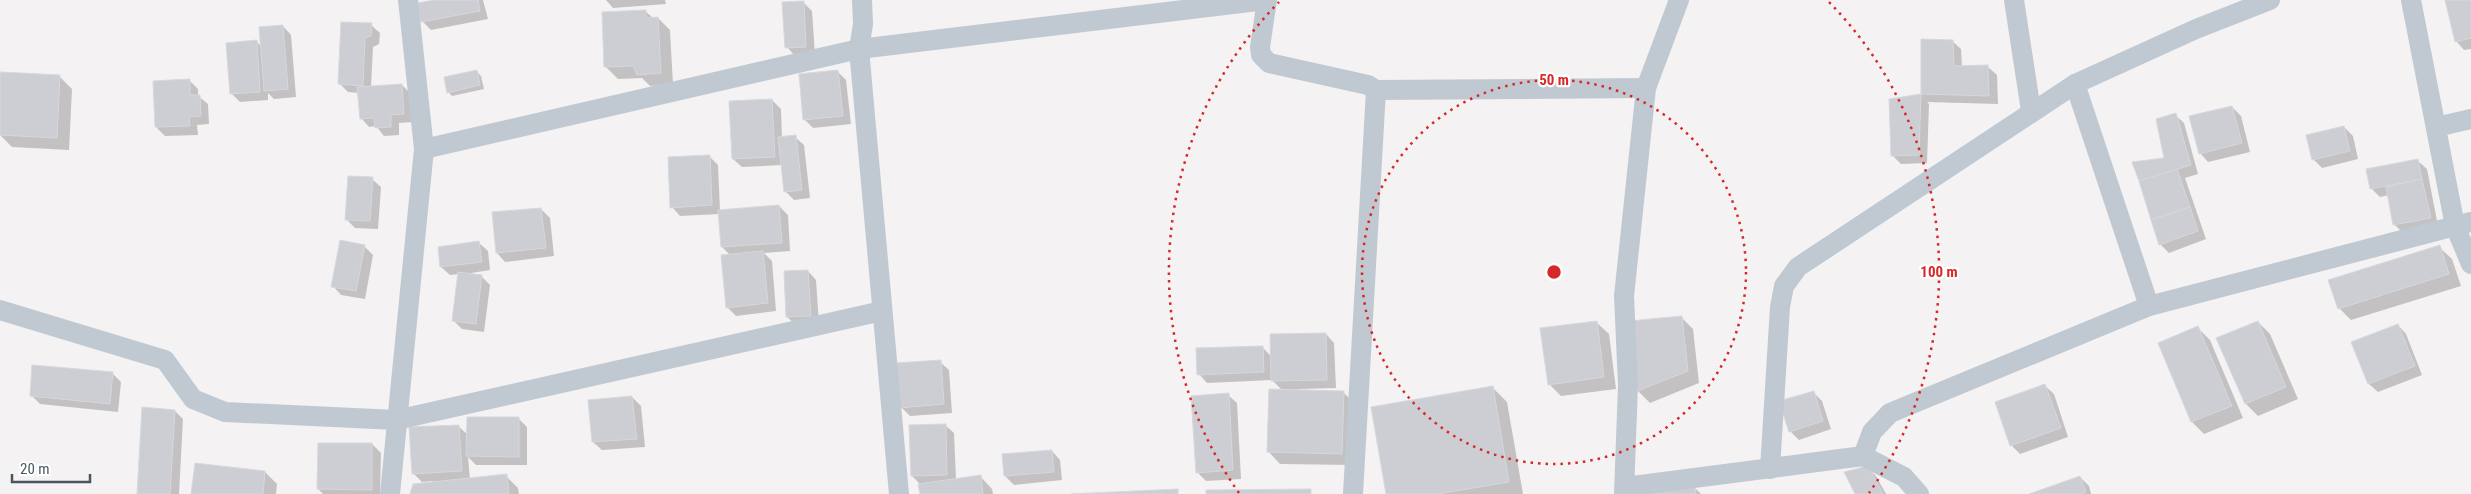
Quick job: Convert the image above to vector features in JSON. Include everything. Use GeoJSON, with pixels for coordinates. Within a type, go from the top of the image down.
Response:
{"type":"FeatureCollection","features":[{"type":"Feature","properties":{"kind":"street"},"geometry":{"type":"LineString","coordinates":[[390,494],[424,149],[408,0]]}},
{"type":"Feature","properties":{"kind":"street"},"geometry":{"type":"LineString","coordinates":[[862,0],[863,24],[859,49],[900,494]]}},
{"type":"Feature","properties":{"kind":"street"},"geometry":{"type":"LineString","coordinates":[[424,149],[859,49],[1267,0],[1260,47],[1261,55],[1270,63],[1368,85],[1376,90],[1646,88]]}},
{"type":"Feature","properties":{"kind":"street"},"geometry":{"type":"LineString","coordinates":[[1679,0],[1646,88],[1624,296],[1628,385],[1624,491],[1864,456],[1904,477],[1919,494]]}},
{"type":"Feature","properties":{"kind":"street"},"geometry":{"type":"LineString","coordinates":[[2014,0],[2032,111]]}},
{"type":"Feature","properties":{"kind":"street"},"geometry":{"type":"LineString","coordinates":[[1770,469],[1780,307],[1784,286],[1798,267],[2074,84],[2196,28],[2270,0]]}},
{"type":"Feature","properties":{"kind":"street"},"geometry":{"type":"LineString","coordinates":[[2411,0],[2436,127],[2463,224],[2471,264]]}},
{"type":"Feature","properties":{"kind":"street"},"geometry":{"type":"LineString","coordinates":[[2074,84],[2149,306]]}},
{"type":"Feature","properties":{"kind":"street"},"geometry":{"type":"LineString","coordinates":[[1353,494],[1376,90]]}},
{"type":"Feature","properties":{"kind":"street"},"geometry":{"type":"LineString","coordinates":[[2436,127],[2471,120]]}},
{"type":"Feature","properties":{"kind":"street"},"geometry":{"type":"LineString","coordinates":[[1864,456],[1872,432],[1890,413],[2149,306],[2463,224]]}},
{"type":"Feature","properties":{"kind":"street"},"geometry":{"type":"LineString","coordinates":[[0,310],[165,360],[193,399],[225,412],[396,420],[882,311]]}},
{"type":"Feature","properties":{"kind":"building"},"geometry":{"type":"Polygon","coordinates":[[[435,0],[478,0],[480,11],[421,22],[417,3],[435,0]]]}},
{"type":"Feature","properties":{"kind":"building"},"geometry":{"type":"Polygon","coordinates":[[[2445,0],[2471,0],[2471,38],[2455,42],[2445,0]]]}},
{"type":"Feature","properties":{"kind":"building"},"geometry":{"type":"Polygon","coordinates":[[[804,1],[806,47],[785,48],[782,2],[804,1]]]}},
{"type":"Feature","properties":{"kind":"building"},"geometry":{"type":"Polygon","coordinates":[[[646,10],[646,18],[658,17],[661,73],[637,75],[633,66],[604,67],[602,12],[646,10]]]}},
{"type":"Feature","properties":{"kind":"building"},"geometry":{"type":"Polygon","coordinates":[[[341,22],[372,23],[371,36],[365,38],[363,86],[338,84],[341,22]]]}},
{"type":"Feature","properties":{"kind":"building"},"geometry":{"type":"Polygon","coordinates":[[[283,25],[288,89],[264,91],[259,27],[283,25]]]}},
{"type":"Feature","properties":{"kind":"building"},"geometry":{"type":"Polygon","coordinates":[[[1921,39],[1953,40],[1954,66],[1988,65],[1989,96],[1921,94],[1921,39]]]}},
{"type":"Feature","properties":{"kind":"building"},"geometry":{"type":"Polygon","coordinates":[[[257,40],[260,92],[230,94],[226,43],[257,40]]]}},
{"type":"Feature","properties":{"kind":"building"},"geometry":{"type":"Polygon","coordinates":[[[477,70],[480,85],[447,93],[444,77],[477,70]]]}},
{"type":"Feature","properties":{"kind":"building"},"geometry":{"type":"Polygon","coordinates":[[[838,70],[843,116],[803,120],[799,74],[838,70]]]}},
{"type":"Feature","properties":{"kind":"building"},"geometry":{"type":"Polygon","coordinates":[[[0,72],[60,75],[57,138],[0,135],[0,72]]]}},
{"type":"Feature","properties":{"kind":"building"},"geometry":{"type":"Polygon","coordinates":[[[190,79],[190,95],[200,95],[201,116],[189,117],[190,126],[155,127],[153,81],[190,79]]]}},
{"type":"Feature","properties":{"kind":"building"},"geometry":{"type":"Polygon","coordinates":[[[402,84],[404,114],[391,115],[391,127],[375,128],[374,118],[360,119],[357,87],[402,84]]]}},
{"type":"Feature","properties":{"kind":"building"},"geometry":{"type":"Polygon","coordinates":[[[1921,94],[1919,155],[1891,156],[1889,99],[1921,94]]]}},
{"type":"Feature","properties":{"kind":"building"},"geometry":{"type":"Polygon","coordinates":[[[772,99],[775,157],[732,159],[729,101],[772,99]]]}},
{"type":"Feature","properties":{"kind":"building"},"geometry":{"type":"Polygon","coordinates":[[[2232,106],[2242,143],[2199,154],[2189,116],[2232,106]]]}},
{"type":"Feature","properties":{"kind":"building"},"geometry":{"type":"Polygon","coordinates":[[[2176,113],[2191,165],[2139,181],[2132,162],[2164,158],[2156,119],[2176,113]]]}},
{"type":"Feature","properties":{"kind":"building"},"geometry":{"type":"Polygon","coordinates":[[[2344,126],[2350,151],[2312,160],[2306,135],[2344,126]]]}},
{"type":"Feature","properties":{"kind":"building"},"geometry":{"type":"Polygon","coordinates":[[[796,135],[802,190],[784,192],[778,137],[796,135]]]}},
{"type":"Feature","properties":{"kind":"building"},"geometry":{"type":"Polygon","coordinates":[[[710,155],[712,205],[670,208],[668,157],[710,155]]]}},
{"type":"Feature","properties":{"kind":"building"},"geometry":{"type":"Polygon","coordinates":[[[2418,159],[2422,179],[2370,189],[2366,169],[2418,159]]]}},
{"type":"Feature","properties":{"kind":"building"},"geometry":{"type":"Polygon","coordinates":[[[2177,169],[2190,207],[2151,220],[2139,181],[2177,169]]]}},
{"type":"Feature","properties":{"kind":"building"},"geometry":{"type":"Polygon","coordinates":[[[348,176],[373,177],[370,221],[345,220],[348,176]]]}},
{"type":"Feature","properties":{"kind":"building"},"geometry":{"type":"Polygon","coordinates":[[[2422,179],[2431,218],[2393,225],[2386,187],[2422,179]]]}},
{"type":"Feature","properties":{"kind":"building"},"geometry":{"type":"Polygon","coordinates":[[[779,205],[782,243],[721,247],[718,210],[779,205]]]}},
{"type":"Feature","properties":{"kind":"building"},"geometry":{"type":"Polygon","coordinates":[[[2190,207],[2198,231],[2159,245],[2151,220],[2190,207]]]}},
{"type":"Feature","properties":{"kind":"building"},"geometry":{"type":"Polygon","coordinates":[[[541,208],[546,248],[496,253],[492,212],[541,208]]]}},
{"type":"Feature","properties":{"kind":"building"},"geometry":{"type":"Polygon","coordinates":[[[340,240],[365,245],[356,291],[331,287],[340,240]]]}},
{"type":"Feature","properties":{"kind":"building"},"geometry":{"type":"Polygon","coordinates":[[[479,241],[482,262],[440,267],[438,247],[479,241]]]}},
{"type":"Feature","properties":{"kind":"building"},"geometry":{"type":"Polygon","coordinates":[[[2440,245],[2449,274],[2338,309],[2328,280],[2440,245]]]}},
{"type":"Feature","properties":{"kind":"building"},"geometry":{"type":"Polygon","coordinates":[[[763,251],[768,303],[726,308],[721,255],[763,251]]]}},
{"type":"Feature","properties":{"kind":"building"},"geometry":{"type":"Polygon","coordinates":[[[808,270],[811,316],[786,317],[784,271],[808,270]]]}},
{"type":"Feature","properties":{"kind":"building"},"geometry":{"type":"Polygon","coordinates":[[[458,272],[482,275],[476,324],[452,321],[458,272]]]}},
{"type":"Feature","properties":{"kind":"building"},"geometry":{"type":"Polygon","coordinates":[[[1682,316],[1688,371],[1637,391],[1630,321],[1682,316]]]}},
{"type":"Feature","properties":{"kind":"building"},"geometry":{"type":"Polygon","coordinates":[[[1597,321],[1604,377],[1548,385],[1540,328],[1597,321]]]}},
{"type":"Feature","properties":{"kind":"building"},"geometry":{"type":"Polygon","coordinates":[[[2258,321],[2286,387],[2245,404],[2216,338],[2258,321]]]}},
{"type":"Feature","properties":{"kind":"building"},"geometry":{"type":"Polygon","coordinates":[[[2398,324],[2415,366],[2368,384],[2351,342],[2398,324]]]}},
{"type":"Feature","properties":{"kind":"building"},"geometry":{"type":"Polygon","coordinates":[[[2198,326],[2232,406],[2191,422],[2158,343],[2198,326]]]}},
{"type":"Feature","properties":{"kind":"building"},"geometry":{"type":"Polygon","coordinates":[[[1326,333],[1327,380],[1271,381],[1270,334],[1326,333]]]}},
{"type":"Feature","properties":{"kind":"building"},"geometry":{"type":"Polygon","coordinates":[[[1263,346],[1264,372],[1197,375],[1196,348],[1263,346]]]}},
{"type":"Feature","properties":{"kind":"building"},"geometry":{"type":"Polygon","coordinates":[[[941,360],[944,404],[900,408],[896,363],[941,360]]]}},
{"type":"Feature","properties":{"kind":"building"},"geometry":{"type":"Polygon","coordinates":[[[32,365],[113,372],[110,404],[30,396],[32,365]]]}},
{"type":"Feature","properties":{"kind":"building"},"geometry":{"type":"Polygon","coordinates":[[[2045,384],[2061,428],[2010,446],[1995,402],[2045,384]]]}},
{"type":"Feature","properties":{"kind":"building"},"geometry":{"type":"Polygon","coordinates":[[[1493,386],[1509,482],[1437,494],[1386,494],[1371,407],[1493,386]]]}},
{"type":"Feature","properties":{"kind":"building"},"geometry":{"type":"Polygon","coordinates":[[[1269,389],[1344,391],[1342,454],[1267,452],[1269,389]]]}},
{"type":"Feature","properties":{"kind":"building"},"geometry":{"type":"Polygon","coordinates":[[[1814,391],[1823,421],[1789,432],[1779,401],[1814,391]]]}},
{"type":"Feature","properties":{"kind":"building"},"geometry":{"type":"Polygon","coordinates":[[[1229,393],[1233,470],[1196,473],[1191,396],[1229,393]]]}},
{"type":"Feature","properties":{"kind":"building"},"geometry":{"type":"Polygon","coordinates":[[[632,396],[637,439],[592,442],[588,400],[632,396]]]}},
{"type":"Feature","properties":{"kind":"building"},"geometry":{"type":"Polygon","coordinates":[[[142,407],[175,410],[170,494],[137,494],[142,407]]]}},
{"type":"Feature","properties":{"kind":"building"},"geometry":{"type":"Polygon","coordinates":[[[467,417],[519,417],[519,457],[466,456],[467,417]]]}},
{"type":"Feature","properties":{"kind":"building"},"geometry":{"type":"Polygon","coordinates":[[[946,424],[947,475],[911,476],[909,425],[946,424]]]}},
{"type":"Feature","properties":{"kind":"building"},"geometry":{"type":"Polygon","coordinates":[[[459,425],[462,471],[412,474],[409,427],[459,425]]]}},
{"type":"Feature","properties":{"kind":"building"},"geometry":{"type":"Polygon","coordinates":[[[318,443],[372,443],[372,490],[317,489],[318,443]]]}},
{"type":"Feature","properties":{"kind":"building"},"geometry":{"type":"Polygon","coordinates":[[[1052,450],[1054,472],[1004,476],[1002,454],[1052,450]]]}},
{"type":"Feature","properties":{"kind":"building"},"geometry":{"type":"Polygon","coordinates":[[[195,463],[265,471],[263,494],[191,494],[195,463]]]}},
{"type":"Feature","properties":{"kind":"building"},"geometry":{"type":"Polygon","coordinates":[[[1868,466],[1883,494],[1855,494],[1844,472],[1868,466]]]}},
{"type":"Feature","properties":{"kind":"building"},"geometry":{"type":"Polygon","coordinates":[[[507,474],[509,494],[410,494],[413,484],[507,474]]]}},
{"type":"Feature","properties":{"kind":"building"},"geometry":{"type":"Polygon","coordinates":[[[981,475],[983,494],[920,494],[918,484],[981,475]]]}},
{"type":"Feature","properties":{"kind":"building"},"geometry":{"type":"Polygon","coordinates":[[[2080,476],[2086,492],[2080,494],[2029,494],[2080,476]]]}},
{"type":"Feature","properties":{"kind":"building"},"geometry":{"type":"Polygon","coordinates":[[[1695,486],[1696,494],[1639,494],[1695,486]]]}},
{"type":"Feature","properties":{"kind":"building"},"geometry":{"type":"Polygon","coordinates":[[[1178,489],[1178,494],[1071,494],[1178,489]]]}},
{"type":"Feature","properties":{"kind":"building"},"geometry":{"type":"Polygon","coordinates":[[[1311,489],[1311,494],[1206,494],[1206,490],[1311,489]]]}}]}
